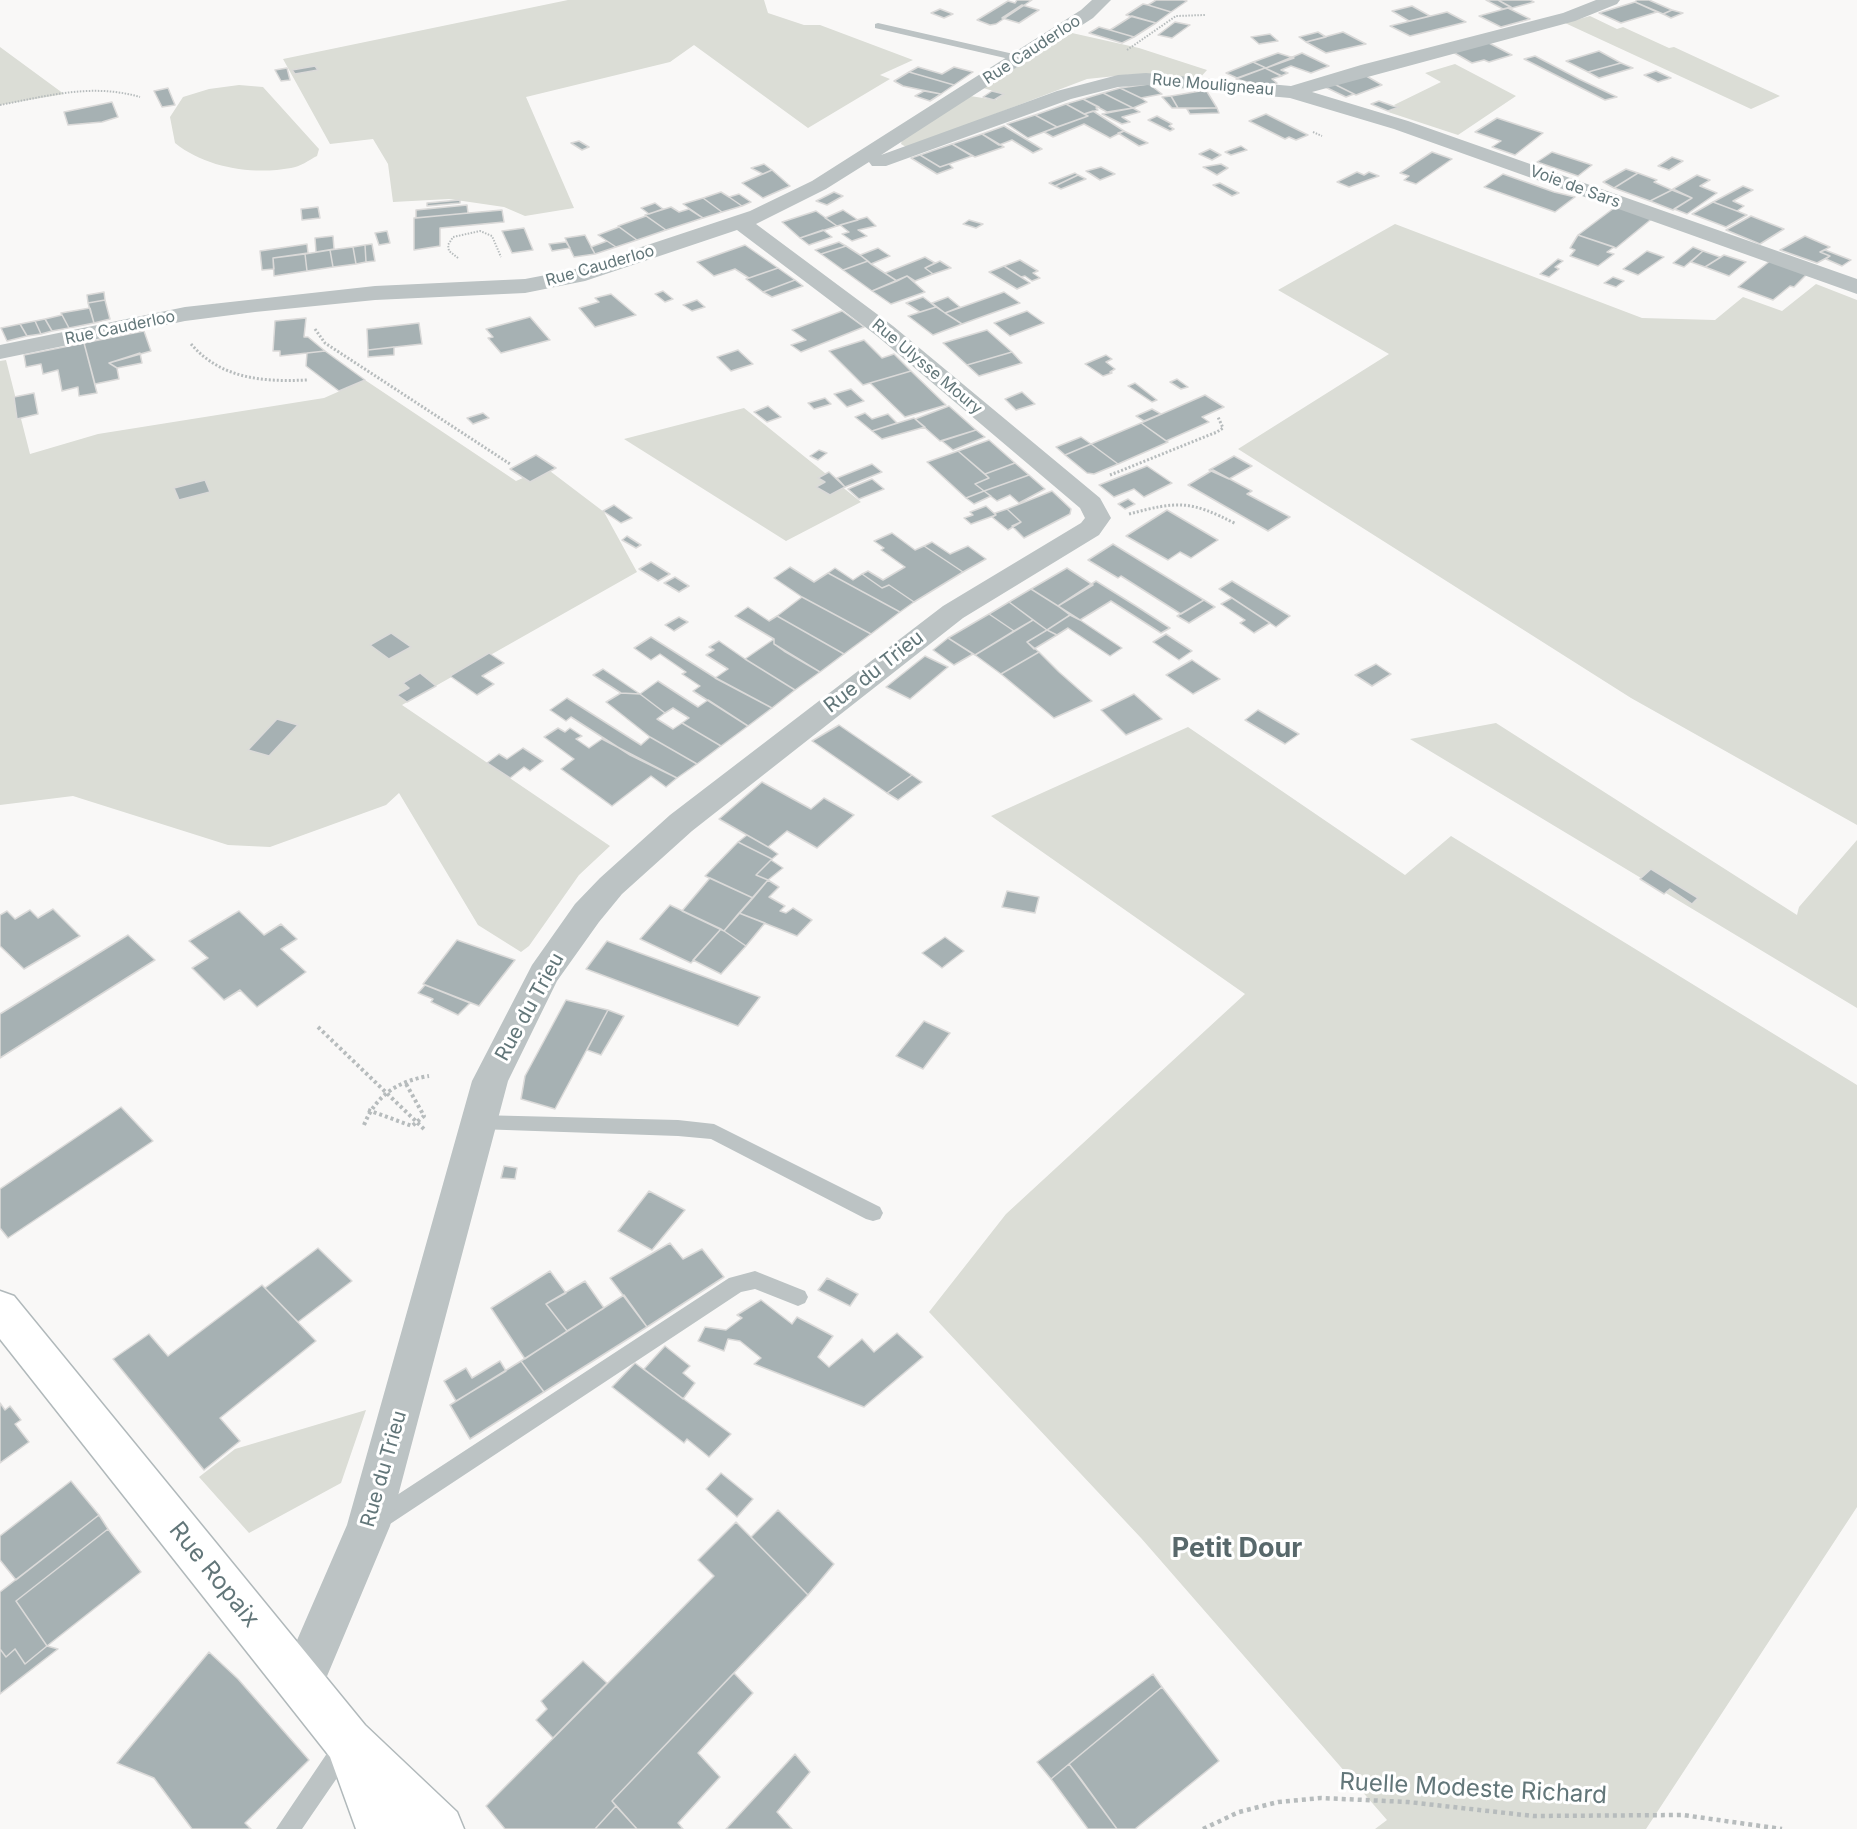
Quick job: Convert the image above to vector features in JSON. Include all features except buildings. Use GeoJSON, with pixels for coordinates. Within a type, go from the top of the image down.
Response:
{"type":"FeatureCollection","features":[{"type":"Feature","properties":{"kind":"street","name":"Rue Cauderloo"},"geometry":{"type":"LineString","coordinates":[[0,352],[185,314],[314,298],[549,283],[741,224],[819,184],[1087,14],[1102,0]]}},
{"type":"Feature","properties":{"kind":"street","name":"Rue Mouligneau"},"geometry":{"type":"LineString","coordinates":[[819,184],[1064,95],[1118,81],[1155,79],[1292,92],[1368,69],[1569,17],[1611,0]]}},
{"type":"Feature","properties":{"kind":"street","name":"Voie de Sars"},"geometry":{"type":"LineString","coordinates":[[1292,92],[1401,125],[1857,287]]}},
{"type":"Feature","properties":{"kind":"street","name":"Rue Ulysse Moury"},"geometry":{"type":"LineString","coordinates":[[741,224],[885,331],[1091,504],[1097,521]]}},
{"type":"Feature","properties":{"kind":"street","name":"Rue du Trieu"},"geometry":{"type":"LineString","coordinates":[[301,1684],[368,1526],[490,1081],[544,974],[587,913],[611,886],[681,823],[926,631],[1097,521]]}},
{"type":"Feature","properties":{"kind":"street","name":"Rue Ropaix"},"geometry":{"type":"LineString","coordinates":[[0,1308],[348,1742],[440,1829]]}},
{"type":"Feature","properties":{"kind":"street"},"geometry":{"type":"LineString","coordinates":[[348,1742],[380,1829]]}},
{"type":"Feature","properties":{"kind":"lane"},"geometry":{"type":"LineString","coordinates":[[878,26],[1018,58]]}},
{"type":"Feature","properties":{"kind":"lane"},"geometry":{"type":"LineString","coordinates":[[478,1122],[678,1128],[714,1132],[873,1213]]}},
{"type":"Feature","properties":{"kind":"lane"},"geometry":{"type":"LineString","coordinates":[[368,1526],[736,1284],[755,1280],[798,1297]]}},
{"type":"Feature","properties":{"kind":"lane"},"geometry":{"type":"LineString","coordinates":[[288,1829],[348,1742]]}},
{"type":"Feature","properties":{"kind":"path"},"geometry":{"type":"LineString","coordinates":[[0,105],[89,90],[116,89],[140,97]]}},
{"type":"Feature","properties":{"kind":"path"},"geometry":{"type":"LineString","coordinates":[[314,298],[315,330],[319,337],[510,464]]}},
{"type":"Feature","properties":{"kind":"path"},"geometry":{"type":"LineString","coordinates":[[185,314],[185,329],[192,346],[206,360],[219,368],[262,379],[307,380]]}},
{"type":"Feature","properties":{"kind":"path"},"geometry":{"type":"LineString","coordinates":[[1075,490],[1217,432],[1223,428],[1218,417]]}},
{"type":"Feature","properties":{"kind":"path"},"geometry":{"type":"LineString","coordinates":[[1097,521],[1175,502],[1203,506],[1236,524]]}},
{"type":"Feature","properties":{"kind":"path"},"geometry":{"type":"LineString","coordinates":[[318,1027],[425,1130]]}},
{"type":"Feature","properties":{"kind":"path"},"geometry":{"type":"LineString","coordinates":[[364,1125],[369,1110],[386,1093],[405,1082],[429,1076]]}},
{"type":"Feature","properties":{"kind":"path"},"geometry":{"type":"LineString","coordinates":[[369,1110],[412,1126],[424,1116],[405,1082]]}},
{"type":"Feature","properties":{"kind":"path","name":"Ruelle Modeste Richard"},"geometry":{"type":"LineString","coordinates":[[1203,1829],[1225,1815],[1296,1800],[1377,1798],[1534,1816],[1684,1815],[1782,1829]]}},
{"type":"Feature","properties":{"kind":"shaded area"},"geometry":{"type":"Polygon","coordinates":[[[568,0],[764,0],[768,13],[804,25],[820,25],[913,60],[880,75],[890,79],[808,128],[694,45],[670,62],[526,97],[574,208],[525,216],[504,207],[449,199],[393,202],[388,164],[373,139],[330,144],[283,59],[568,0]]]}},
{"type":"Feature","properties":{"kind":"shaded area"},"geometry":{"type":"Polygon","coordinates":[[[1590,16],[1617,29],[1623,27],[1669,48],[1674,47],[1780,96],[1751,109],[1565,23],[1590,16]]]}},
{"type":"Feature","properties":{"kind":"shaded area"},"geometry":{"type":"Polygon","coordinates":[[[1072,33],[1139,48],[1207,70],[1198,80],[1135,74],[1087,79],[911,146],[906,147],[901,144],[902,140],[970,96],[996,100],[1004,94],[983,88],[1072,33]]]}},
{"type":"Feature","properties":{"kind":"shaded area"},"geometry":{"type":"Polygon","coordinates":[[[0,47],[64,94],[0,105],[0,47]]]}},
{"type":"Feature","properties":{"kind":"shaded area"},"geometry":{"type":"Polygon","coordinates":[[[1455,64],[1516,96],[1458,135],[1388,112],[1398,107],[1394,105],[1441,82],[1425,73],[1455,64]]]}},
{"type":"Feature","properties":{"kind":"shaded area"},"geometry":{"type":"Polygon","coordinates":[[[239,85],[263,87],[319,149],[317,156],[294,167],[261,171],[246,170],[215,164],[187,152],[175,143],[170,117],[183,97],[209,89],[239,85]]]}},
{"type":"Feature","properties":{"kind":"shaded area"},"geometry":{"type":"Polygon","coordinates":[[[1395,224],[1642,318],[1715,320],[1743,297],[1782,311],[1816,284],[1857,300],[1857,825],[1631,698],[1238,449],[1389,354],[1278,290],[1395,224]]]}},
{"type":"Feature","properties":{"kind":"shaded area"},"geometry":{"type":"Polygon","coordinates":[[[6,360],[30,454],[98,434],[324,398],[365,380],[516,481],[546,468],[604,512],[637,572],[402,705],[610,846],[579,875],[529,946],[521,952],[478,925],[399,793],[386,805],[270,847],[228,845],[73,796],[0,805],[0,361],[6,360]]]}},
{"type":"Feature","properties":{"kind":"shaded area"},"geometry":{"type":"Polygon","coordinates":[[[744,408],[861,502],[786,541],[624,439],[744,408]]]}},
{"type":"Feature","properties":{"kind":"shaded area"},"geometry":{"type":"Polygon","coordinates":[[[1496,723],[1797,915],[1799,907],[1857,840],[1857,1008],[1410,739],[1496,723]]]}},
{"type":"Feature","properties":{"kind":"shaded area"},"geometry":{"type":"Polygon","coordinates":[[[1188,727],[1405,875],[1451,836],[1857,1085],[1857,1507],[1646,1829],[1375,1829],[1387,1820],[1141,1538],[929,1312],[1006,1214],[1245,994],[991,816],[1188,727]]]}},
{"type":"Feature","properties":{"kind":"shaded area"},"geometry":{"type":"Polygon","coordinates":[[[366,1410],[341,1483],[249,1533],[199,1477],[235,1449],[366,1410]]]}},
{"type":"Feature","properties":{"kind":"district","name":"Petit Dour"},"geometry":{"type":"Point","coordinates":[1237,1549]}}]}
